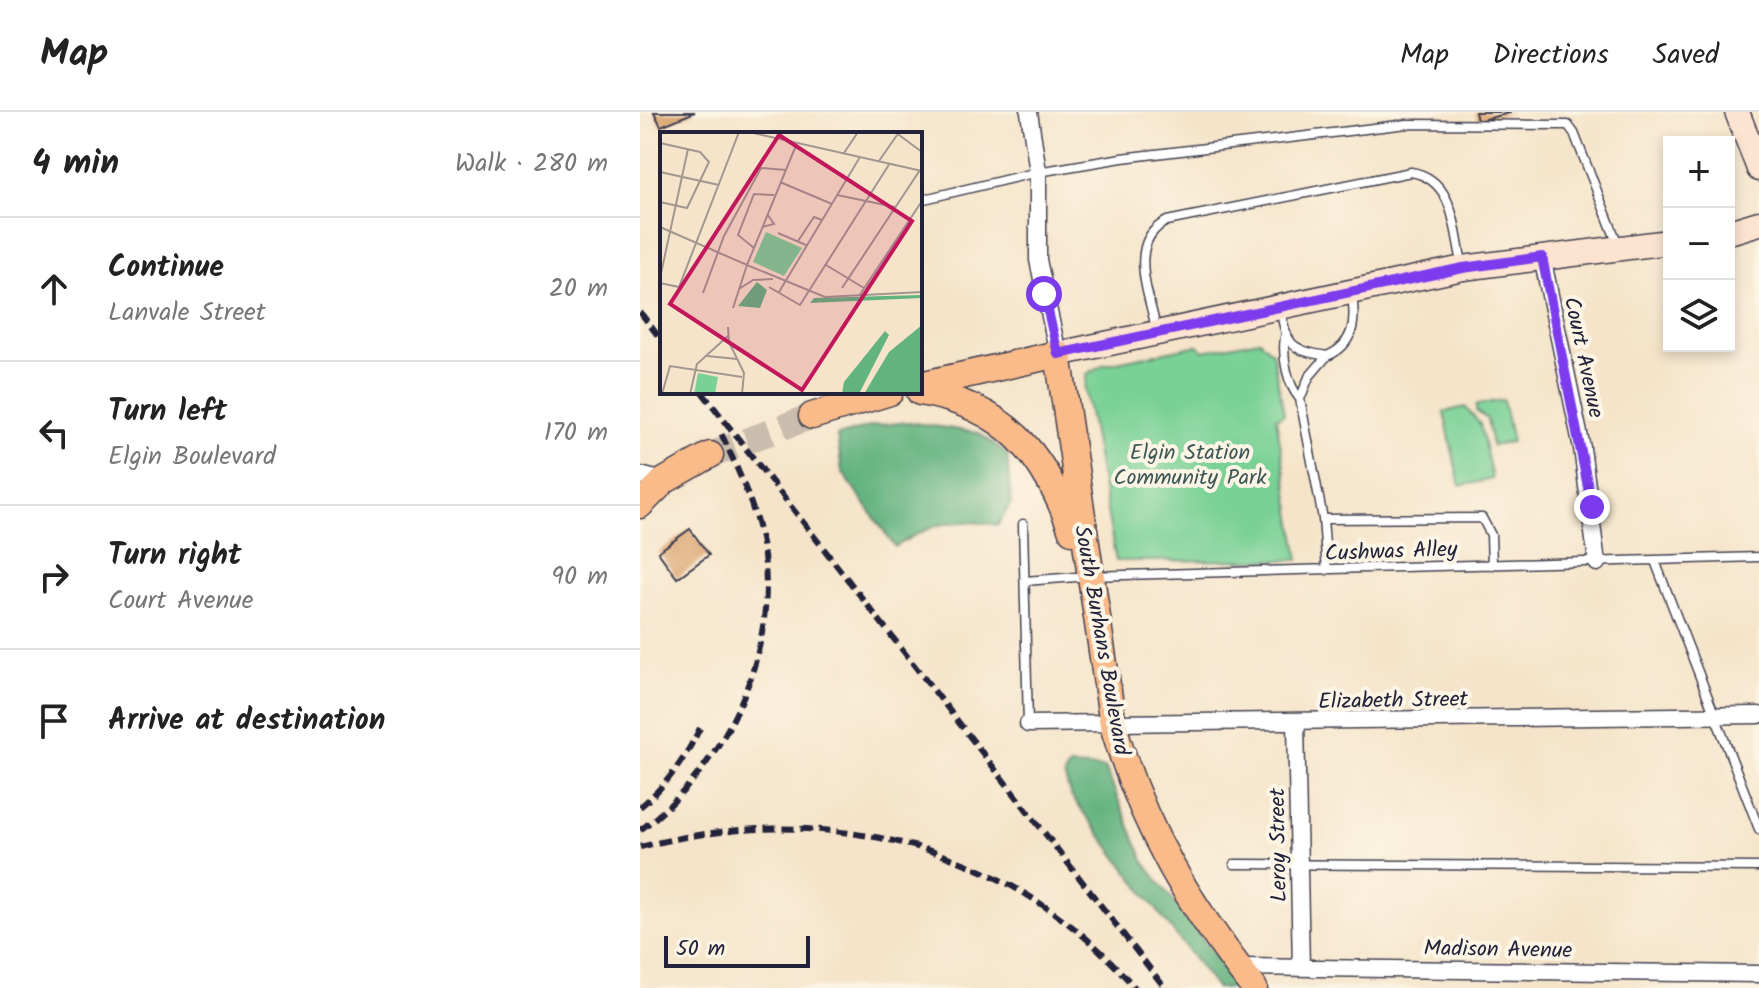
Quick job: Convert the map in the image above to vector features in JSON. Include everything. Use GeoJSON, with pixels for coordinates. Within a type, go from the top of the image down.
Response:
{"type":"FeatureCollection","features":[{"type":"Feature","properties":{"kind":"main road"},"geometry":{"type":"LineString","coordinates":[[922,385],[1058,354]]}},
{"type":"Feature","properties":{"kind":"main road","name":"South Burhans Boulevard"},"geometry":{"type":"LineString","coordinates":[[1058,354],[1113,725],[1132,786],[1164,859],[1254,988]]}},
{"type":"Feature","properties":{"kind":"main road"},"geometry":{"type":"LineString","coordinates":[[922,392],[952,397],[982,410],[1031,450],[1063,507],[1089,576]]}},
{"type":"Feature","properties":{"kind":"main road"},"geometry":{"type":"LineString","coordinates":[[812,416],[884,394]]}},
{"type":"Feature","properties":{"kind":"main road"},"geometry":{"type":"LineString","coordinates":[[640,505],[652,478],[710,455]]}},
{"type":"Feature","properties":{"kind":"street"},"geometry":{"type":"LineString","coordinates":[[1029,112],[1038,172],[1038,260],[1058,354],[1463,268],[1663,243]]}},
{"type":"Feature","properties":{"kind":"street"},"geometry":{"type":"LineString","coordinates":[[1737,112],[1759,169]]}},
{"type":"Feature","properties":{"kind":"street"},"geometry":{"type":"LineString","coordinates":[[1735,230],[1759,223]]}},
{"type":"Feature","properties":{"kind":"street","name":"Court Avenue"},"geometry":{"type":"LineString","coordinates":[[1542,257],[1582,448],[1597,563]]}},
{"type":"Feature","properties":{"kind":"street","name":"Elizabeth Street"},"geometry":{"type":"LineString","coordinates":[[1028,724],[1759,715]]}},
{"type":"Feature","properties":{"kind":"street","name":"Leroy Street"},"geometry":{"type":"LineString","coordinates":[[1296,722],[1301,968]]}},
{"type":"Feature","properties":{"kind":"street","name":"Madison Avenue"},"geometry":{"type":"LineString","coordinates":[[1237,967],[1759,974]]}},
{"type":"Feature","properties":{"kind":"lane"},"geometry":{"type":"LineString","coordinates":[[922,200],[1038,172],[1122,158],[1407,124],[1496,126],[1551,122],[1568,125],[1574,133],[1619,248]]}},
{"type":"Feature","properties":{"kind":"lane"},"geometry":{"type":"LineString","coordinates":[[1157,333],[1143,264],[1144,247],[1158,225],[1182,218],[1389,175],[1411,172],[1429,175],[1448,202],[1463,268]]}},
{"type":"Feature","properties":{"kind":"lane"},"geometry":{"type":"LineString","coordinates":[[1300,399],[1309,377],[1327,356],[1347,344],[1352,332],[1352,292]]}},
{"type":"Feature","properties":{"kind":"lane"},"geometry":{"type":"LineString","coordinates":[[1280,307],[1285,337],[1283,348],[1292,390],[1300,399],[1323,519],[1327,570]]}},
{"type":"Feature","properties":{"kind":"lane"},"geometry":{"type":"LineString","coordinates":[[1285,337],[1294,347],[1327,356]]}},
{"type":"Feature","properties":{"kind":"lane"},"geometry":{"type":"LineString","coordinates":[[1323,519],[1482,518],[1491,535],[1492,565]]}},
{"type":"Feature","properties":{"kind":"lane"},"geometry":{"type":"LineString","coordinates":[[1023,524],[1028,724]]}},
{"type":"Feature","properties":{"kind":"lane","name":"Cushwas Alley"},"geometry":{"type":"LineString","coordinates":[[1025,581],[1089,576],[1759,557]]}},
{"type":"Feature","properties":{"kind":"lane"},"geometry":{"type":"LineString","coordinates":[[1655,561],[1759,829]]}},
{"type":"Feature","properties":{"kind":"lane"},"geometry":{"type":"LineString","coordinates":[[1234,864],[1759,867]]}},
{"type":"Feature","properties":{"kind":"green space","name":"Elgin Station Community Park"},"geometry":{"type":"Polygon","coordinates":[[[1259,340],[1272,352],[1284,414],[1276,418],[1299,560],[1116,561],[1085,389],[1087,374],[1103,365],[1198,345],[1204,351],[1259,340]]]}},
{"type":"Feature","properties":{"kind":"green space"},"geometry":{"type":"Polygon","coordinates":[[[1503,400],[1512,442],[1492,446],[1487,419],[1476,411],[1476,405],[1503,400]]]}},
{"type":"Feature","properties":{"kind":"green space"},"geometry":{"type":"Polygon","coordinates":[[[1465,407],[1480,424],[1492,479],[1460,486],[1444,412],[1465,407]]]}},
{"type":"Feature","properties":{"kind":"green space"},"geometry":{"type":"Polygon","coordinates":[[[908,422],[978,433],[1007,454],[1011,503],[998,525],[968,522],[944,524],[921,532],[895,547],[842,471],[837,436],[872,426],[908,422]]]}},
{"type":"Feature","properties":{"kind":"green space"},"geometry":{"type":"Polygon","coordinates":[[[1069,766],[1105,768],[1145,863],[1239,988],[1216,988],[1071,796],[1064,775],[1069,766]]]}},
{"type":"Feature","properties":{"kind":"building"},"geometry":{"type":"Polygon","coordinates":[[[654,112],[695,112],[661,126],[654,112]]]}},
{"type":"Feature","properties":{"kind":"building"},"geometry":{"type":"Polygon","coordinates":[[[1475,112],[1510,112],[1510,113],[1477,121],[1475,112]]]}},
{"type":"Feature","properties":{"kind":"building"},"geometry":{"type":"Polygon","coordinates":[[[690,529],[709,555],[677,578],[658,552],[690,529]]]}},
{"type":"Feature","properties":{"kind":"tunnel"},"geometry":{"type":"LineString","coordinates":[[710,455],[812,416]]}},
{"type":"Feature","properties":{"kind":"railway"},"geometry":{"type":"LineString","coordinates":[[640,312],[660,338]]}},
{"type":"Feature","properties":{"kind":"railway"},"geometry":{"type":"LineString","coordinates":[[704,394],[1165,988]]}},
{"type":"Feature","properties":{"kind":"railway"},"geometry":{"type":"LineString","coordinates":[[640,830],[671,803],[699,772],[723,737],[742,699],[756,659],[764,617],[766,575],[760,534],[748,495],[720,431]]}},
{"type":"Feature","properties":{"kind":"railway"},"geometry":{"type":"LineString","coordinates":[[640,807],[674,771],[700,728]]}},
{"type":"Feature","properties":{"kind":"railway"},"geometry":{"type":"LineString","coordinates":[[640,847],[708,834],[776,829],[843,832],[909,845],[972,866],[1031,897],[1086,938],[1135,988]]}},
{"type":"Feature","properties":{"kind":"route"},"geometry":{"type":"LineString","coordinates":[[1044,294],[1058,354],[1463,268],[1542,257],[1592,507]]}}]}
